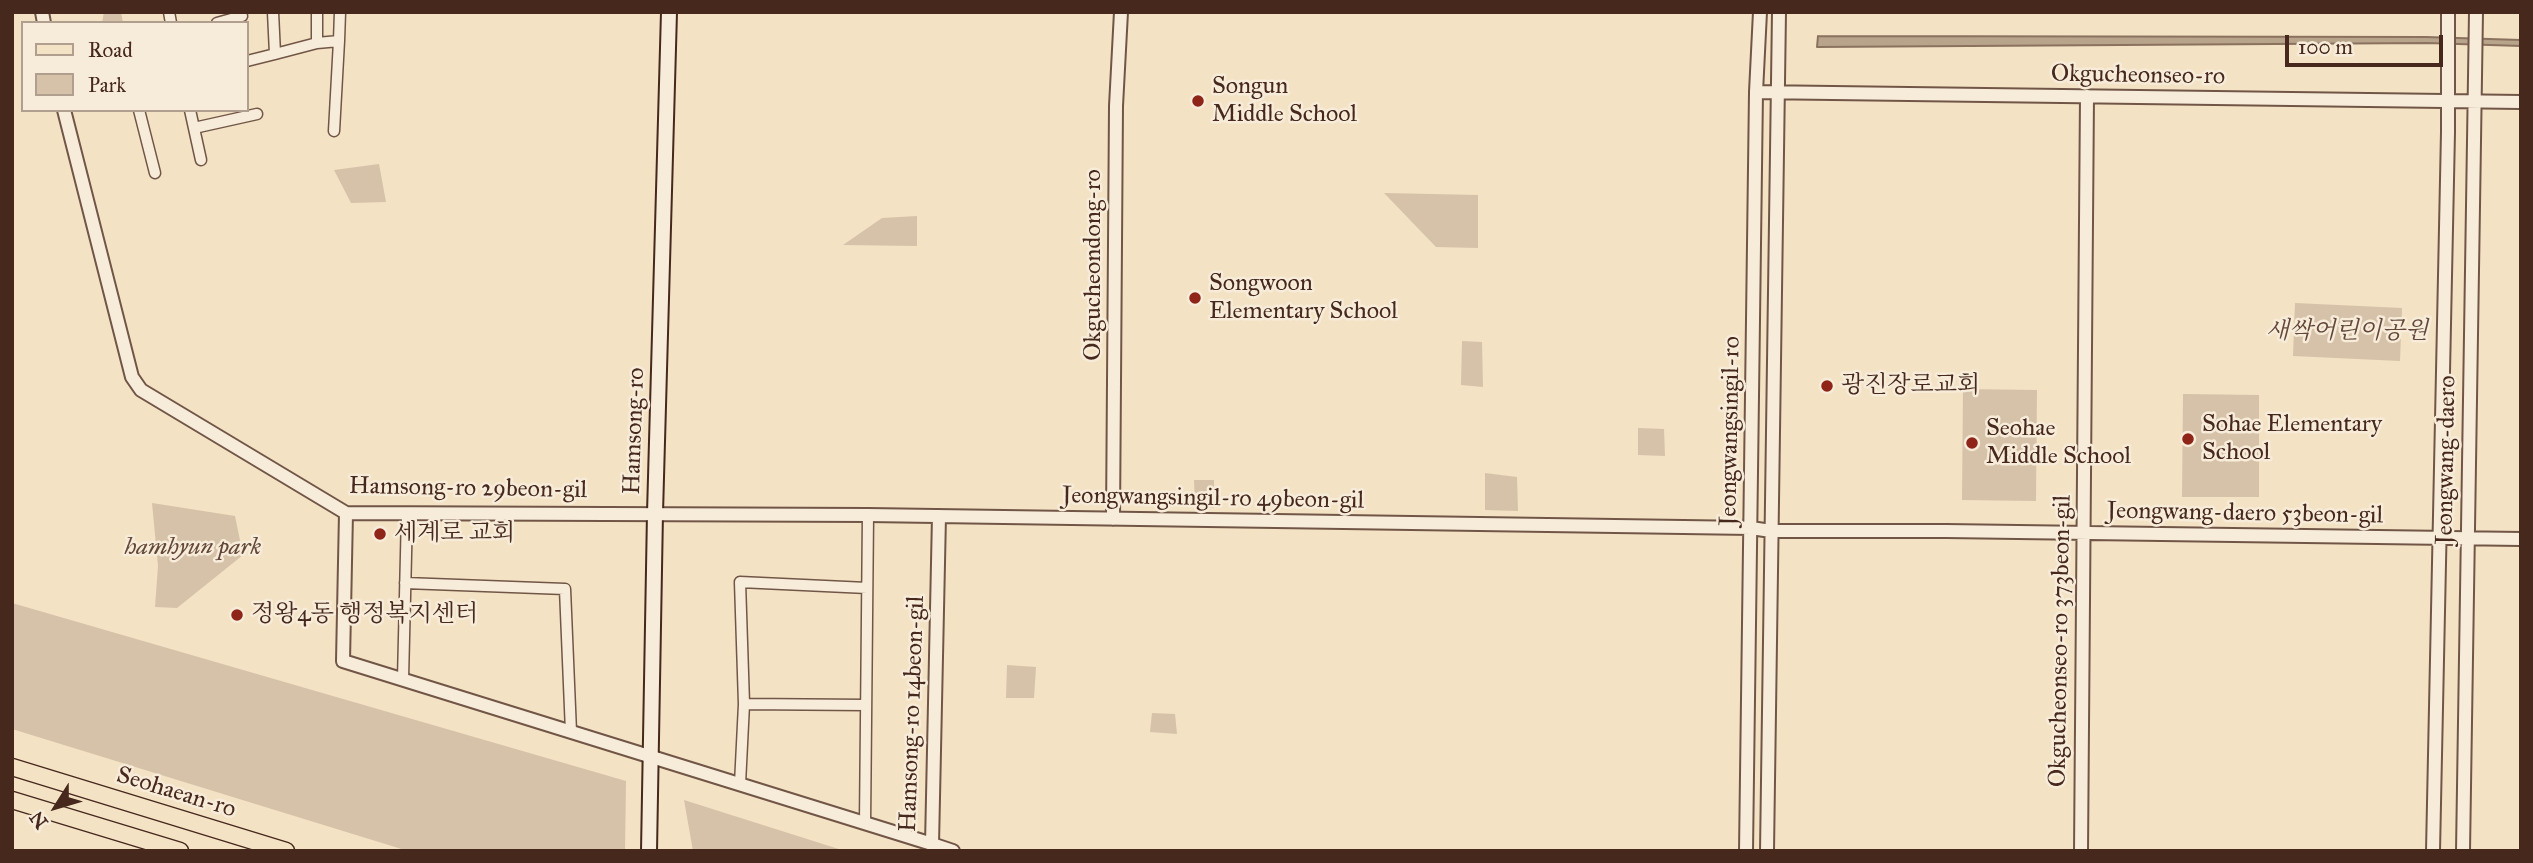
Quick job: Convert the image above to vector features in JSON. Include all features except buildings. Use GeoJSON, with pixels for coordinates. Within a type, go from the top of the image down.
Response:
{"type":"FeatureCollection","features":[{"type":"Feature","properties":{"kind":"main road","name":"Hamsong-ro"},"geometry":{"type":"LineString","coordinates":[[649,851],[669,12]]}},
{"type":"Feature","properties":{"kind":"main road","name":"Seohaean-ro"},"geometry":{"type":"LineString","coordinates":[[12,767],[286,851]]}},
{"type":"Feature","properties":{"kind":"main road"},"geometry":{"type":"LineString","coordinates":[[12,800],[180,851]]}},
{"type":"Feature","properties":{"kind":"street"},"geometry":{"type":"LineString","coordinates":[[273,12],[275,54]]}},
{"type":"Feature","properties":{"kind":"street"},"geometry":{"type":"LineString","coordinates":[[317,12],[317,43]]}},
{"type":"Feature","properties":{"kind":"street"},"geometry":{"type":"LineString","coordinates":[[334,131],[340,12]]}},
{"type":"Feature","properties":{"kind":"street","name":"Okgucheondong-ro"},"geometry":{"type":"LineString","coordinates":[[1113,519],[1116,106],[1121,12]]}},
{"type":"Feature","properties":{"kind":"street","name":"Jeongwangsingil-ro"},"geometry":{"type":"LineString","coordinates":[[1746,851],[1756,92],[1760,12]]}},
{"type":"Feature","properties":{"kind":"street","name":"Jeongwangsingil-ro"},"geometry":{"type":"LineString","coordinates":[[1767,851],[1779,12]]}},
{"type":"Feature","properties":{"kind":"street"},"geometry":{"type":"LineString","coordinates":[[224,21],[242,16]]}},
{"type":"Feature","properties":{"kind":"street","name":"Jeongwang-daero"},"geometry":{"type":"LineString","coordinates":[[2463,851],[2476,17]]}},
{"type":"Feature","properties":{"kind":"street","name":"Jeongwang-daero"},"geometry":{"type":"LineString","coordinates":[[2433,851],[2448,101],[2447,18]]}},
{"type":"Feature","properties":{"kind":"street"},"geometry":{"type":"LineString","coordinates":[[248,61],[317,43],[338,41]]}},
{"type":"Feature","properties":{"kind":"street","name":"Okgucheonseo-ro"},"geometry":{"type":"LineString","coordinates":[[1756,92],[2521,102]]}},
{"type":"Feature","properties":{"kind":"street","name":"Okgucheonseo-ro 373beon-gil"},"geometry":{"type":"LineString","coordinates":[[2081,851],[2087,96]]}},
{"type":"Feature","properties":{"kind":"street","name":"Hamsong-ro 29beon-gil"},"geometry":{"type":"LineString","coordinates":[[65,112],[132,377],[141,390],[346,513],[655,513]]}},
{"type":"Feature","properties":{"kind":"street"},"geometry":{"type":"LineString","coordinates":[[140,112],[155,173]]}},
{"type":"Feature","properties":{"kind":"street"},"geometry":{"type":"LineString","coordinates":[[190,112],[201,160]]}},
{"type":"Feature","properties":{"kind":"street"},"geometry":{"type":"LineString","coordinates":[[194,128],[257,114]]}},
{"type":"Feature","properties":{"kind":"street","name":"Hamsong-ro 14beon-gil"},"geometry":{"type":"LineString","coordinates":[[346,513],[343,661],[932,844],[939,516]]}},
{"type":"Feature","properties":{"kind":"street"},"geometry":{"type":"LineString","coordinates":[[402,679],[407,513]]}},
{"type":"Feature","properties":{"kind":"street","name":"Jeongwangsingil-ro 49beon-gil"},"geometry":{"type":"LineString","coordinates":[[655,513],[1751,528],[1771,531]]}},
{"type":"Feature","properties":{"kind":"street","name":"Hamsong-ro 14beon-gil"},"geometry":{"type":"LineString","coordinates":[[865,823],[868,515]]}},
{"type":"Feature","properties":{"kind":"street","name":"Jeongwang-daero 53beon-gil"},"geometry":{"type":"LineString","coordinates":[[1771,531],[2521,539]]}},
{"type":"Feature","properties":{"kind":"street","name":"Hamsong-ro 14beon-gil"},"geometry":{"type":"LineString","coordinates":[[740,784],[744,704],[740,582],[867,588]]}},
{"type":"Feature","properties":{"kind":"street"},"geometry":{"type":"LineString","coordinates":[[405,583],[565,589],[571,732]]}},
{"type":"Feature","properties":{"kind":"street"},"geometry":{"type":"LineString","coordinates":[[744,704],[866,705]]}},
{"type":"Feature","properties":{"kind":"street"},"geometry":{"type":"LineString","coordinates":[[932,844],[953,851]]}},
{"type":"Feature","properties":{"kind":"green space"},"geometry":{"type":"Polygon","coordinates":[[[104,12],[121,12],[123,21],[102,21],[104,12]]]}},
{"type":"Feature","properties":{"kind":"green space"},"geometry":{"type":"Polygon","coordinates":[[[379,164],[386,202],[351,203],[334,170],[379,164]]]}},
{"type":"Feature","properties":{"kind":"green space"},"geometry":{"type":"Polygon","coordinates":[[[1384,193],[1478,195],[1478,248],[1436,247],[1384,193]]]}},
{"type":"Feature","properties":{"kind":"green space"},"geometry":{"type":"Polygon","coordinates":[[[917,216],[917,246],[843,245],[882,218],[917,216]]]}},
{"type":"Feature","properties":{"kind":"green space","name":"새싹어린이공원"},"geometry":{"type":"Polygon","coordinates":[[[2295,303],[2402,308],[2400,361],[2293,356],[2295,303]]]}},
{"type":"Feature","properties":{"kind":"green space"},"geometry":{"type":"Polygon","coordinates":[[[1462,341],[1482,342],[1483,387],[1461,385],[1462,341]]]}},
{"type":"Feature","properties":{"kind":"green space"},"geometry":{"type":"Polygon","coordinates":[[[1963,389],[2037,390],[2036,501],[1962,500],[1963,389]]]}},
{"type":"Feature","properties":{"kind":"green space"},"geometry":{"type":"Polygon","coordinates":[[[2183,394],[2259,395],[2259,497],[2182,497],[2183,394]]]}},
{"type":"Feature","properties":{"kind":"green space"},"geometry":{"type":"Polygon","coordinates":[[[1638,428],[1664,429],[1665,456],[1638,455],[1638,428]]]}},
{"type":"Feature","properties":{"kind":"green space"},"geometry":{"type":"Polygon","coordinates":[[[1485,473],[1517,477],[1518,511],[1485,510],[1485,473]]]}},
{"type":"Feature","properties":{"kind":"green space"},"geometry":{"type":"Polygon","coordinates":[[[1194,480],[1214,480],[1214,508],[1195,507],[1194,480]]]}},
{"type":"Feature","properties":{"kind":"green space","name":"hamhyun park"},"geometry":{"type":"Polygon","coordinates":[[[152,503],[235,516],[243,555],[177,608],[155,607],[158,566],[152,503]]]}},
{"type":"Feature","properties":{"kind":"green space"},"geometry":{"type":"Polygon","coordinates":[[[12,603],[626,781],[625,851],[408,851],[12,729],[12,603]]]}},
{"type":"Feature","properties":{"kind":"green space"},"geometry":{"type":"Polygon","coordinates":[[[1007,665],[1036,667],[1034,698],[1006,698],[1007,665]]]}},
{"type":"Feature","properties":{"kind":"green space"},"geometry":{"type":"Polygon","coordinates":[[[1152,713],[1175,714],[1177,734],[1150,732],[1152,713]]]}},
{"type":"Feature","properties":{"kind":"green space"},"geometry":{"type":"Polygon","coordinates":[[[684,800],[845,851],[693,851],[684,800]]]}},
{"type":"Feature","properties":{"kind":"shaded area"},"geometry":{"type":"Polygon","coordinates":[[[1818,36],[2426,37],[2521,40],[2521,46],[2427,43],[1817,47],[1818,36]]]}},
{"type":"Feature","properties":{"kind":"place","name":"Songun Middle School"},"geometry":{"type":"Point","coordinates":[1198,101]}},
{"type":"Feature","properties":{"kind":"place","name":"Songwoon Elementary School"},"geometry":{"type":"Point","coordinates":[1195,298]}},
{"type":"Feature","properties":{"kind":"place","name":"광진장로교회"},"geometry":{"type":"Point","coordinates":[1827,386]}},
{"type":"Feature","properties":{"kind":"place","name":"Sohae Elementary School"},"geometry":{"type":"Point","coordinates":[2188,439]}},
{"type":"Feature","properties":{"kind":"place","name":"Seohae Middle School"},"geometry":{"type":"Point","coordinates":[1972,443]}},
{"type":"Feature","properties":{"kind":"place","name":"세계로 교회"},"geometry":{"type":"Point","coordinates":[380,534]}},
{"type":"Feature","properties":{"kind":"place","name":"정왕4동 행정복지센터"},"geometry":{"type":"Point","coordinates":[237,615]}}]}
